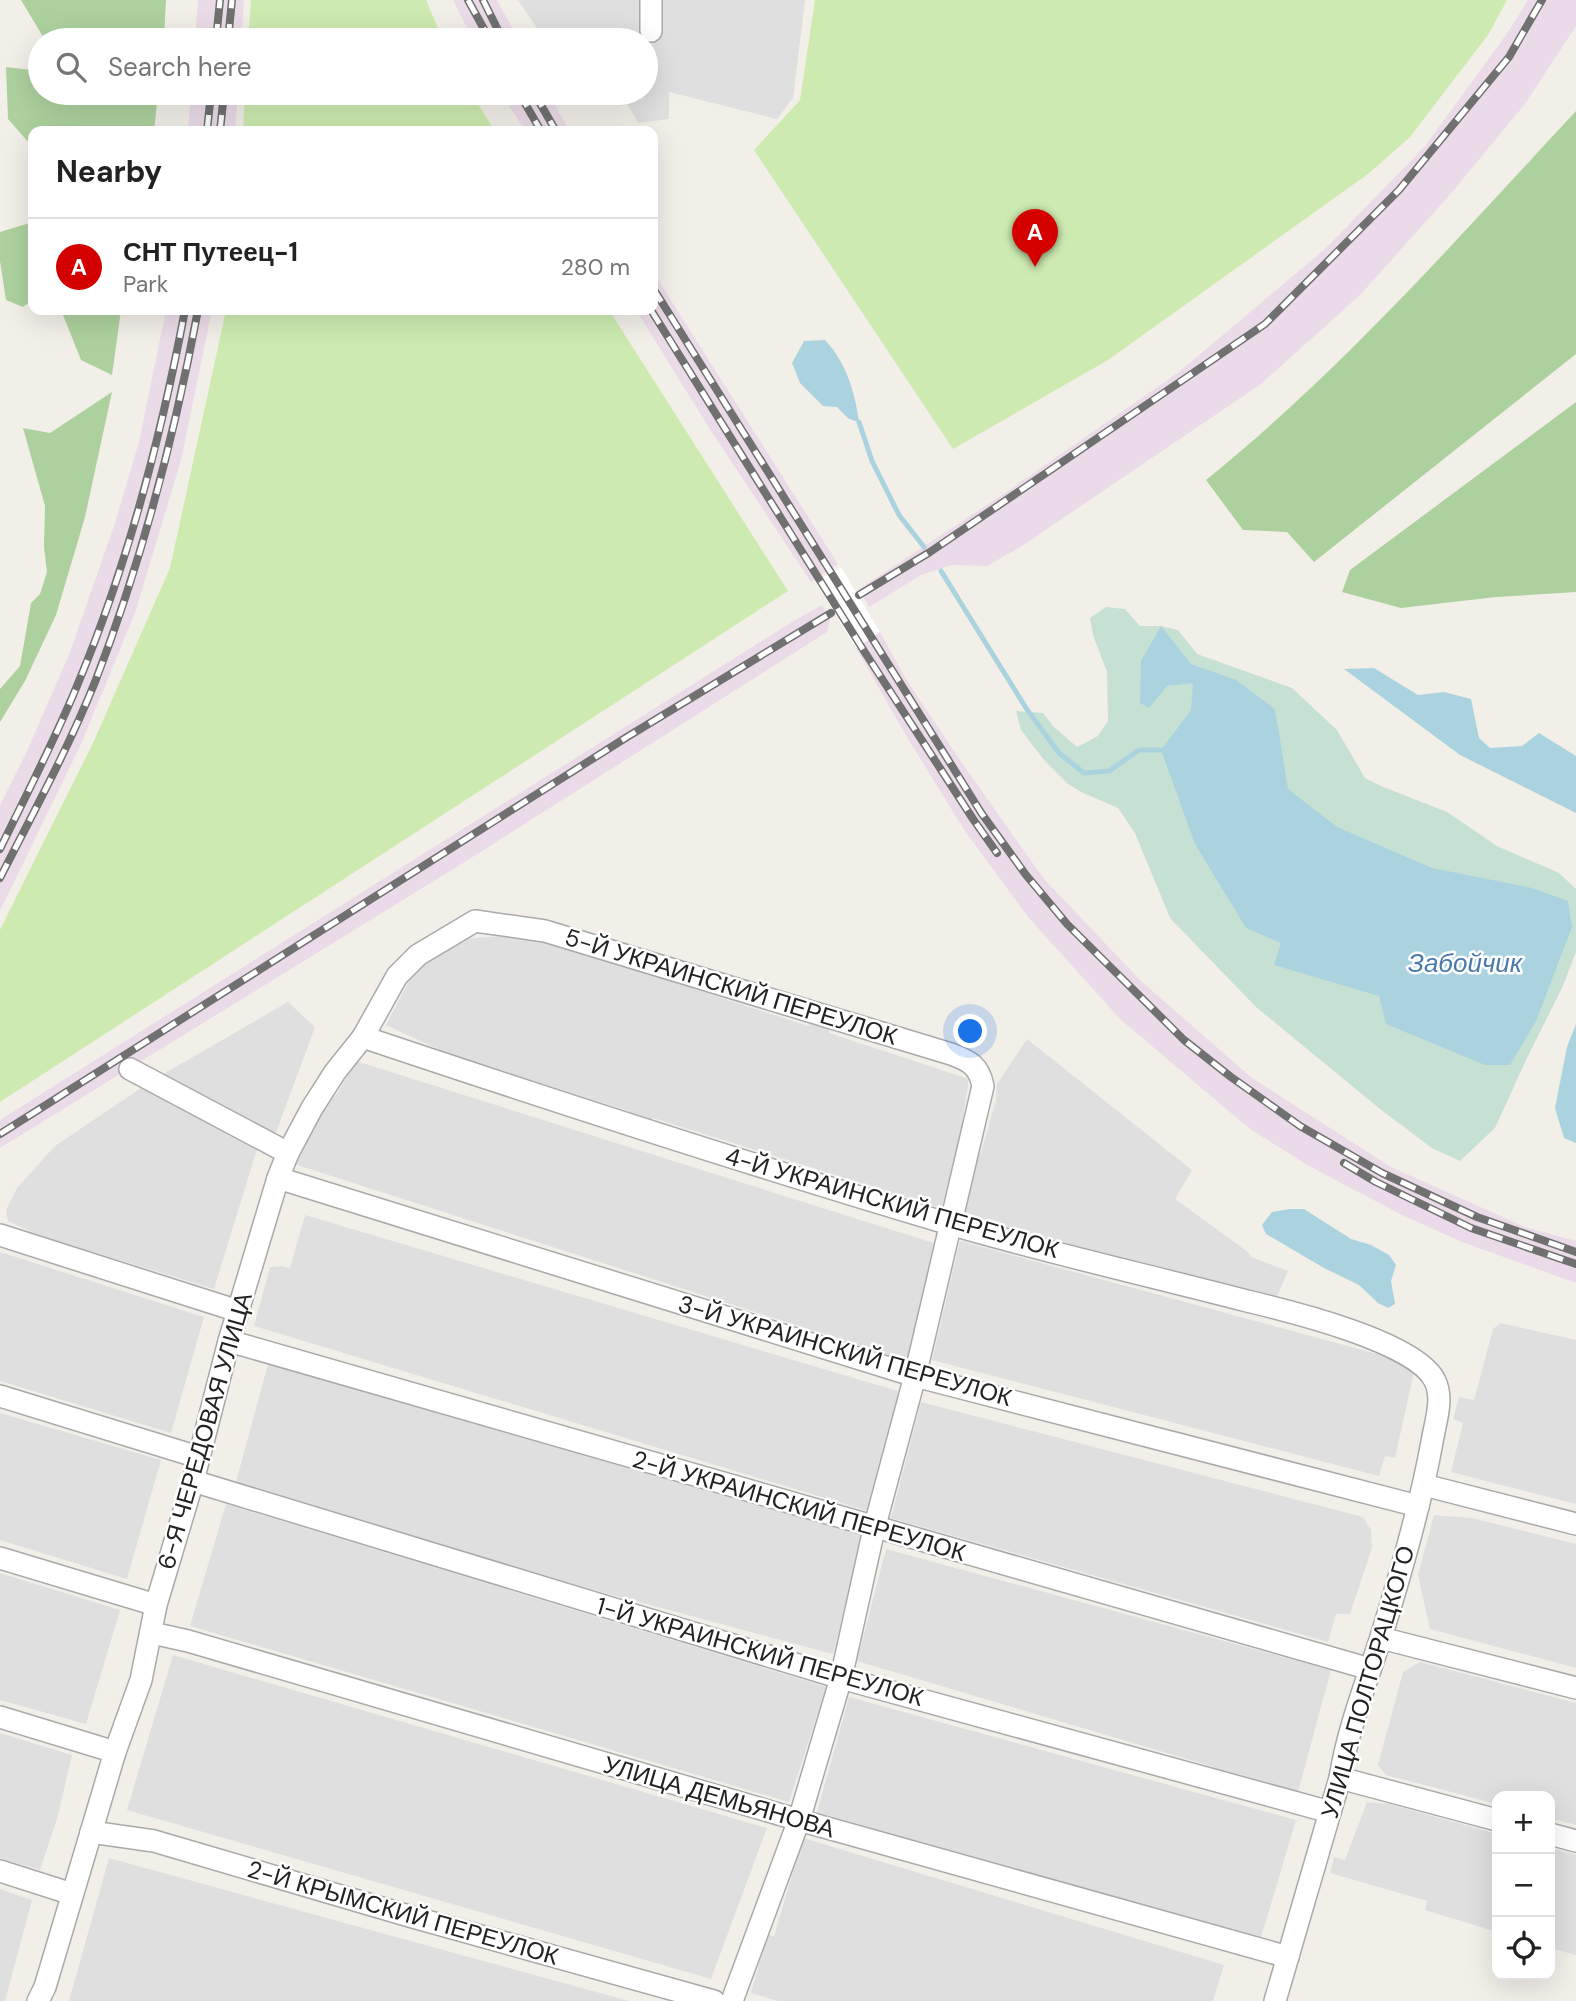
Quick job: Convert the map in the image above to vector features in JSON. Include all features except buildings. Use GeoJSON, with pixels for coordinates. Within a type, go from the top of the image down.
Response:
{"type":"FeatureCollection","features":[{"type":"Feature","properties":{"kind":"street"},"geometry":{"type":"LineString","coordinates":[[651,0],[651,28]]}},
{"type":"Feature","properties":{"kind":"street","name":"6-Я ЧЕРЕДОВАЯ УЛИЦА"},"geometry":{"type":"LineString","coordinates":[[38,2001],[45,1987],[115,1752],[141,1680],[156,1605],[193,1481],[229,1341],[288,1153],[335,1072],[363,1037],[397,976],[418,955],[475,921]]}},
{"type":"Feature","properties":{"kind":"street","name":"5-Й УКРАИНСКИЙ ПЕРЕУЛОК"},"geometry":{"type":"LineString","coordinates":[[475,921],[545,931],[971,1061],[980,1072],[983,1086],[950,1224]]}},
{"type":"Feature","properties":{"kind":"street","name":"4-Й УКРАИНСКИЙ ПЕРЕУЛОК"},"geometry":{"type":"LineString","coordinates":[[363,1037],[640,1129],[950,1224],[1306,1316],[1401,1351],[1423,1364]]}},
{"type":"Feature","properties":{"kind":"street"},"geometry":{"type":"LineString","coordinates":[[130,1069],[288,1153]]}},
{"type":"Feature","properties":{"kind":"street","name":"3-Й УКРАИНСКИЙ ПЕРЕУЛОК"},"geometry":{"type":"LineString","coordinates":[[278,1178],[915,1376],[1418,1506]]}},
{"type":"Feature","properties":{"kind":"street"},"geometry":{"type":"LineString","coordinates":[[732,2001],[799,1820],[841,1678],[874,1529],[915,1376],[950,1224]]}},
{"type":"Feature","properties":{"kind":"street"},"geometry":{"type":"LineString","coordinates":[[0,1235],[238,1311]]}},
{"type":"Feature","properties":{"kind":"street","name":"2-Й УКРАИНСКИЙ ПЕРЕУЛОК"},"geometry":{"type":"LineString","coordinates":[[229,1341],[874,1529],[1370,1669]]}},
{"type":"Feature","properties":{"kind":"street","name":"УЛИЦА ПОЛТОРАЦКОГО"},"geometry":{"type":"LineString","coordinates":[[1275,2001],[1340,1778],[1346,1743],[1381,1638],[1424,1485],[1439,1404],[1436,1382],[1423,1364]]}},
{"type":"Feature","properties":{"kind":"street"},"geometry":{"type":"LineString","coordinates":[[0,1396],[198,1457]]}},
{"type":"Feature","properties":{"kind":"street","name":"1-Й УКРАИНСКИЙ ПЕРЕУЛОК"},"geometry":{"type":"LineString","coordinates":[[193,1481],[841,1678],[1330,1812]]}},
{"type":"Feature","properties":{"kind":"street"},"geometry":{"type":"LineString","coordinates":[[1424,1485],[1576,1524]]}},
{"type":"Feature","properties":{"kind":"street"},"geometry":{"type":"LineString","coordinates":[[0,1558],[156,1605]]}},
{"type":"Feature","properties":{"kind":"street","name":"УЛИЦА ДЕМЬЯНОВА"},"geometry":{"type":"LineString","coordinates":[[152,1633],[188,1641],[799,1820],[1288,1957]]}},
{"type":"Feature","properties":{"kind":"street"},"geometry":{"type":"LineString","coordinates":[[1381,1638],[1576,1688]]}},
{"type":"Feature","properties":{"kind":"street"},"geometry":{"type":"LineString","coordinates":[[0,1717],[115,1752]]}},
{"type":"Feature","properties":{"kind":"street"},"geometry":{"type":"LineString","coordinates":[[1340,1778],[1492,1819]]}},
{"type":"Feature","properties":{"kind":"street","name":"2-Й КРЫМСКИЙ ПЕРЕУЛОК"},"geometry":{"type":"LineString","coordinates":[[91,1832],[154,1841],[714,2001]]}},
{"type":"Feature","properties":{"kind":"street"},"geometry":{"type":"LineString","coordinates":[[1555,1835],[1576,1841]]}},
{"type":"Feature","properties":{"kind":"street"},"geometry":{"type":"LineString","coordinates":[[0,1871],[72,1894]]}},
{"type":"Feature","properties":{"kind":"shaded area"},"geometry":{"type":"Polygon","coordinates":[[[198,0],[244,0],[242,28],[196,28],[198,0]]]}},
{"type":"Feature","properties":{"kind":"shaded area"},"geometry":{"type":"Polygon","coordinates":[[[453,0],[497,0],[512,28],[467,28],[453,0]]]}},
{"type":"Feature","properties":{"kind":"shaded area"},"geometry":{"type":"Polygon","coordinates":[[[518,0],[805,0],[793,98],[777,119],[669,92],[669,119],[638,123],[628,105],[658,105],[658,28],[537,28],[518,0]]]}},
{"type":"Feature","properties":{"kind":"shaded area"},"geometry":{"type":"Polygon","coordinates":[[[1528,0],[1576,0],[1576,26],[1525,104],[1448,197],[1360,295],[1261,384],[1019,548],[987,566],[952,565],[921,575],[869,607],[859,589],[1005,493],[1179,372],[1326,248],[1425,146],[1506,35],[1528,0]]]}},
{"type":"Feature","properties":{"kind":"shaded area"},"geometry":{"type":"Polygon","coordinates":[[[190,105],[237,105],[235,126],[188,126],[190,105]]]}},
{"type":"Feature","properties":{"kind":"shaded area"},"geometry":{"type":"Polygon","coordinates":[[[509,105],[555,105],[567,126],[522,126],[509,105]]]}},
{"type":"Feature","properties":{"kind":"shaded area"},"geometry":{"type":"Polygon","coordinates":[[[658,280],[838,564],[811,582],[711,431],[639,315],[658,315],[658,280]]]}},
{"type":"Feature","properties":{"kind":"shaded area"},"geometry":{"type":"Polygon","coordinates":[[[165,315],[211,315],[181,460],[135,613],[81,744],[0,911],[0,805],[70,652],[115,523],[139,442],[165,315]]]}},
{"type":"Feature","properties":{"kind":"shaded area"},"geometry":{"type":"Polygon","coordinates":[[[822,605],[830,621],[827,632],[468,860],[0,1148],[0,1120],[822,605]]]}},
{"type":"Feature","properties":{"kind":"shaded area"},"geometry":{"type":"Polygon","coordinates":[[[880,632],[906,679],[1044,879],[1141,981],[1252,1078],[1391,1167],[1525,1227],[1576,1241],[1576,1283],[1462,1242],[1402,1215],[1309,1166],[1250,1129],[1121,1020],[1028,917],[965,831],[856,648],[880,632]]]}},
{"type":"Feature","properties":{"kind":"shaded area"},"geometry":{"type":"Polygon","coordinates":[[[518,935],[562,946],[808,1026],[811,1021],[830,1027],[829,1033],[969,1079],[958,1148],[941,1208],[653,1118],[650,1125],[627,1118],[629,1111],[453,1056],[386,1025],[410,979],[434,956],[461,939],[518,935]]]}},
{"type":"Feature","properties":{"kind":"shaded area"},"geometry":{"type":"Polygon","coordinates":[[[288,1002],[315,1027],[274,1138],[160,1076],[288,1002]]]}},
{"type":"Feature","properties":{"kind":"shaded area"},"geometry":{"type":"Polygon","coordinates":[[[1027,1039],[1192,1170],[1175,1199],[1248,1252],[1251,1257],[1288,1271],[1275,1301],[961,1214],[977,1152],[981,1153],[996,1100],[997,1084],[1027,1039]]]}},
{"type":"Feature","properties":{"kind":"shaded area"},"geometry":{"type":"Polygon","coordinates":[[[356,1061],[937,1244],[908,1361],[294,1164],[321,1104],[336,1095],[356,1061]]]}},
{"type":"Feature","properties":{"kind":"shaded area"},"geometry":{"type":"Polygon","coordinates":[[[141,1088],[257,1149],[214,1289],[38,1235],[8,1221],[6,1210],[17,1188],[55,1146],[141,1088]]]}},
{"type":"Feature","properties":{"kind":"shaded area"},"geometry":{"type":"Polygon","coordinates":[[[305,1215],[901,1392],[868,1511],[254,1326],[270,1267],[290,1268],[305,1215]]]}},
{"type":"Feature","properties":{"kind":"shaded area"},"geometry":{"type":"Polygon","coordinates":[[[960,1241],[1403,1361],[1414,1372],[1395,1458],[1385,1456],[1379,1476],[932,1360],[960,1241]]]}},
{"type":"Feature","properties":{"kind":"shaded area"},"geometry":{"type":"Polygon","coordinates":[[[0,1252],[204,1317],[171,1433],[0,1381],[0,1252]]]}},
{"type":"Feature","properties":{"kind":"shaded area"},"geometry":{"type":"Polygon","coordinates":[[[1501,1323],[1576,1340],[1576,1504],[1451,1472],[1463,1423],[1453,1419],[1459,1397],[1474,1400],[1493,1329],[1501,1323]]]}},
{"type":"Feature","properties":{"kind":"shaded area"},"geometry":{"type":"Polygon","coordinates":[[[268,1364],[863,1536],[833,1654],[568,1583],[236,1482],[268,1364]]]}},
{"type":"Feature","properties":{"kind":"shaded area"},"geometry":{"type":"Polygon","coordinates":[[[921,1402],[1363,1517],[1371,1530],[1372,1548],[1350,1614],[1336,1614],[1328,1642],[891,1518],[921,1402]]]}},
{"type":"Feature","properties":{"kind":"shaded area"},"geometry":{"type":"Polygon","coordinates":[[[0,1413],[161,1460],[127,1579],[0,1540],[0,1413]]]}},
{"type":"Feature","properties":{"kind":"shaded area"},"geometry":{"type":"Polygon","coordinates":[[[226,1504],[826,1687],[789,1802],[190,1626],[226,1504]]]}},
{"type":"Feature","properties":{"kind":"shaded area"},"geometry":{"type":"Polygon","coordinates":[[[1434,1515],[1472,1518],[1576,1544],[1576,1668],[1430,1629],[1418,1575],[1434,1515]]]}},
{"type":"Feature","properties":{"kind":"shaded area"},"geometry":{"type":"Polygon","coordinates":[[[886,1549],[1331,1670],[1298,1792],[1239,1774],[1238,1778],[1214,1771],[1214,1767],[857,1661],[886,1549]]]}},
{"type":"Feature","properties":{"kind":"shaded area"},"geometry":{"type":"Polygon","coordinates":[[[0,1573],[120,1610],[86,1724],[0,1700],[0,1573]]]}},
{"type":"Feature","properties":{"kind":"shaded area"},"geometry":{"type":"Polygon","coordinates":[[[173,1655],[767,1828],[711,1979],[127,1810],[173,1655]]]}},
{"type":"Feature","properties":{"kind":"shaded area"},"geometry":{"type":"Polygon","coordinates":[[[1420,1662],[1576,1703],[1576,1825],[1555,1819],[1555,1791],[1492,1791],[1492,1803],[1386,1775],[1378,1765],[1403,1672],[1420,1662]]]}},
{"type":"Feature","properties":{"kind":"shaded area"},"geometry":{"type":"Polygon","coordinates":[[[849,1697],[1296,1820],[1260,1941],[817,1812],[849,1697]]]}},
{"type":"Feature","properties":{"kind":"shaded area"},"geometry":{"type":"Polygon","coordinates":[[[0,1733],[72,1755],[57,1819],[40,1870],[0,1858],[0,1733]]]}},
{"type":"Feature","properties":{"kind":"shaded area"},"geometry":{"type":"Polygon","coordinates":[[[1367,1802],[1389,1804],[1492,1833],[1492,1930],[1425,1910],[1427,1901],[1330,1873],[1334,1857],[1345,1860],[1367,1802]]]}},
{"type":"Feature","properties":{"kind":"shaded area"},"geometry":{"type":"Polygon","coordinates":[[[803,1838],[1224,1965],[1213,2001],[778,2001],[751,1993],[767,1935],[774,1936],[803,1838]]]}},
{"type":"Feature","properties":{"kind":"shaded area"},"geometry":{"type":"Polygon","coordinates":[[[1555,1849],[1576,1855],[1576,1955],[1555,1949],[1555,1849]]]}},
{"type":"Feature","properties":{"kind":"shaded area"},"geometry":{"type":"Polygon","coordinates":[[[109,1858],[629,2001],[69,2001],[109,1858]]]}},
{"type":"Feature","properties":{"kind":"shaded area"},"geometry":{"type":"Polygon","coordinates":[[[0,1889],[32,1900],[5,2001],[0,2001],[0,1889]]]}},
{"type":"Feature","properties":{"kind":"green space"},"geometry":{"type":"Polygon","coordinates":[[[21,0],[166,0],[165,28],[38,28],[21,0]]]}},
{"type":"Feature","properties":{"kind":"green space"},"geometry":{"type":"Polygon","coordinates":[[[251,0],[426,0],[438,28],[249,28],[251,0]]]}},
{"type":"Feature","properties":{"kind":"green space"},"geometry":{"type":"Polygon","coordinates":[[[815,0],[1507,0],[1488,35],[1410,137],[1368,174],[1108,360],[953,449],[754,150],[800,100],[815,0]]]}},
{"type":"Feature","properties":{"kind":"green space"},"geometry":{"type":"Polygon","coordinates":[[[6,67],[28,70],[28,105],[157,105],[155,126],[28,126],[28,142],[8,119],[6,67]]]}},
{"type":"Feature","properties":{"kind":"green space"},"geometry":{"type":"Polygon","coordinates":[[[244,105],[479,105],[492,126],[243,126],[244,105]]]}},
{"type":"Feature","properties":{"kind":"green space"},"geometry":{"type":"Polygon","coordinates":[[[1576,111],[1576,354],[1314,562],[1287,532],[1243,530],[1206,480],[1256,438],[1351,349],[1443,255],[1576,111]]]}},
{"type":"Feature","properties":{"kind":"green space"},"geometry":{"type":"Polygon","coordinates":[[[28,224],[28,304],[23,307],[6,300],[0,261],[0,232],[28,224]]]}},
{"type":"Feature","properties":{"kind":"green space"},"geometry":{"type":"Polygon","coordinates":[[[63,315],[120,315],[112,375],[81,360],[63,315]]]}},
{"type":"Feature","properties":{"kind":"green space"},"geometry":{"type":"Polygon","coordinates":[[[225,315],[612,315],[788,591],[0,1102],[0,930],[93,743],[170,568],[225,315]]]}},
{"type":"Feature","properties":{"kind":"green space"},"geometry":{"type":"Polygon","coordinates":[[[112,392],[85,517],[56,615],[25,681],[0,722],[0,689],[20,666],[31,603],[40,594],[47,572],[44,547],[45,506],[23,428],[50,433],[112,392]]]}},
{"type":"Feature","properties":{"kind":"green space"},"geometry":{"type":"Polygon","coordinates":[[[1576,402],[1576,592],[1496,597],[1401,608],[1342,592],[1350,570],[1576,402]]]}},
{"type":"Feature","properties":{"kind":"green space"},"geometry":{"type":"Polygon","coordinates":[[[1106,607],[1125,609],[1140,626],[1161,626],[1178,630],[1197,654],[1292,688],[1337,730],[1365,778],[1447,812],[1497,846],[1559,873],[1576,889],[1576,952],[1562,988],[1495,1128],[1460,1161],[1432,1148],[1380,1109],[1256,1007],[1170,918],[1135,833],[1118,808],[1068,784],[1044,760],[1021,730],[1016,711],[1043,713],[1054,727],[1077,747],[1098,736],[1108,721],[1107,672],[1093,635],[1090,618],[1106,607]]]}},
{"type":"Feature","properties":{"kind":"water"},"geometry":{"type":"Polygon","coordinates":[[[825,340],[839,358],[848,378],[859,422],[849,419],[837,407],[823,406],[800,383],[792,363],[804,341],[825,340]]]}},
{"type":"Feature","properties":{"kind":"water","name":"Забойчик"},"geometry":{"type":"Polygon","coordinates":[[[1161,626],[1191,664],[1236,680],[1275,709],[1288,789],[1337,827],[1432,868],[1532,888],[1568,901],[1572,927],[1536,1021],[1510,1065],[1485,1065],[1386,1024],[1379,996],[1274,965],[1281,943],[1246,928],[1195,844],[1161,750],[1191,710],[1193,683],[1167,686],[1149,708],[1140,703],[1141,661],[1161,626]]]}},
{"type":"Feature","properties":{"kind":"water"},"geometry":{"type":"Polygon","coordinates":[[[1374,668],[1418,695],[1444,692],[1471,699],[1479,738],[1490,748],[1522,746],[1539,733],[1576,756],[1576,813],[1460,755],[1344,669],[1374,668]]]}},
{"type":"Feature","properties":{"kind":"water","name":"Забойчик"},"geometry":{"type":"Polygon","coordinates":[[[1576,1024],[1576,1143],[1564,1138],[1555,1108],[1567,1047],[1576,1024]]]}},
{"type":"Feature","properties":{"kind":"water"},"geometry":{"type":"Polygon","coordinates":[[[1304,1209],[1351,1239],[1371,1245],[1389,1255],[1396,1265],[1391,1281],[1395,1304],[1388,1308],[1378,1303],[1359,1285],[1266,1234],[1262,1225],[1272,1212],[1304,1209]]]}},
{"type":"Feature","properties":{"kind":"pier"},"geometry":{"type":"Polygon","coordinates":[[[841,567],[880,632],[856,648],[816,582],[841,567]]]}},
{"type":"Feature","properties":{"kind":"waterway"},"geometry":{"type":"LineString","coordinates":[[859,422],[872,461],[899,515],[924,547]]}},
{"type":"Feature","properties":{"kind":"waterway"},"geometry":{"type":"LineString","coordinates":[[941,571],[1026,708],[1059,753],[1084,773],[1109,771],[1139,750],[1161,750]]}},
{"type":"Feature","properties":{"kind":"railway"},"geometry":{"type":"LineString","coordinates":[[217,28],[220,0]]}},
{"type":"Feature","properties":{"kind":"railway"},"geometry":{"type":"LineString","coordinates":[[229,28],[232,0]]}},
{"type":"Feature","properties":{"kind":"railway"},"geometry":{"type":"LineString","coordinates":[[468,0],[483,28]]}},
{"type":"Feature","properties":{"kind":"railway"},"geometry":{"type":"LineString","coordinates":[[483,0],[497,28]]}},
{"type":"Feature","properties":{"kind":"railway"},"geometry":{"type":"LineString","coordinates":[[859,595],[930,552],[1265,324],[1399,190],[1509,57],[1542,0]]}},
{"type":"Feature","properties":{"kind":"railway"},"geometry":{"type":"LineString","coordinates":[[208,126],[210,105]]}},
{"type":"Feature","properties":{"kind":"railway"},"geometry":{"type":"LineString","coordinates":[[221,126],[223,105]]}},
{"type":"Feature","properties":{"kind":"railway"},"geometry":{"type":"LineString","coordinates":[[526,105],[538,126]]}},
{"type":"Feature","properties":{"kind":"railway"},"geometry":{"type":"LineString","coordinates":[[541,105],[553,126]]}},
{"type":"Feature","properties":{"kind":"railway"},"geometry":{"type":"LineString","coordinates":[[658,296],[982,814],[1026,875],[1067,924],[1184,1040],[1300,1126],[1382,1173],[1477,1217],[1576,1252]]}},
{"type":"Feature","properties":{"kind":"railway"},"geometry":{"type":"LineString","coordinates":[[0,849],[70,702],[113,590],[154,452],[184,315]]}},
{"type":"Feature","properties":{"kind":"railway"},"geometry":{"type":"LineString","coordinates":[[0,878],[73,732],[112,637],[155,499],[197,315]]}},
{"type":"Feature","properties":{"kind":"railway"},"geometry":{"type":"LineString","coordinates":[[654,315],[864,651],[997,853]]}},
{"type":"Feature","properties":{"kind":"railway"},"geometry":{"type":"LineString","coordinates":[[0,1134],[627,737],[831,613]]}},
{"type":"Feature","properties":{"kind":"railway"},"geometry":{"type":"LineString","coordinates":[[1344,1163],[1376,1182],[1471,1228],[1576,1264]]}},
{"type":"Feature","properties":{"kind":"place","name":"СНТ Путеец-1"},"geometry":{"type":"Point","coordinates":[1035,267]}}]}
